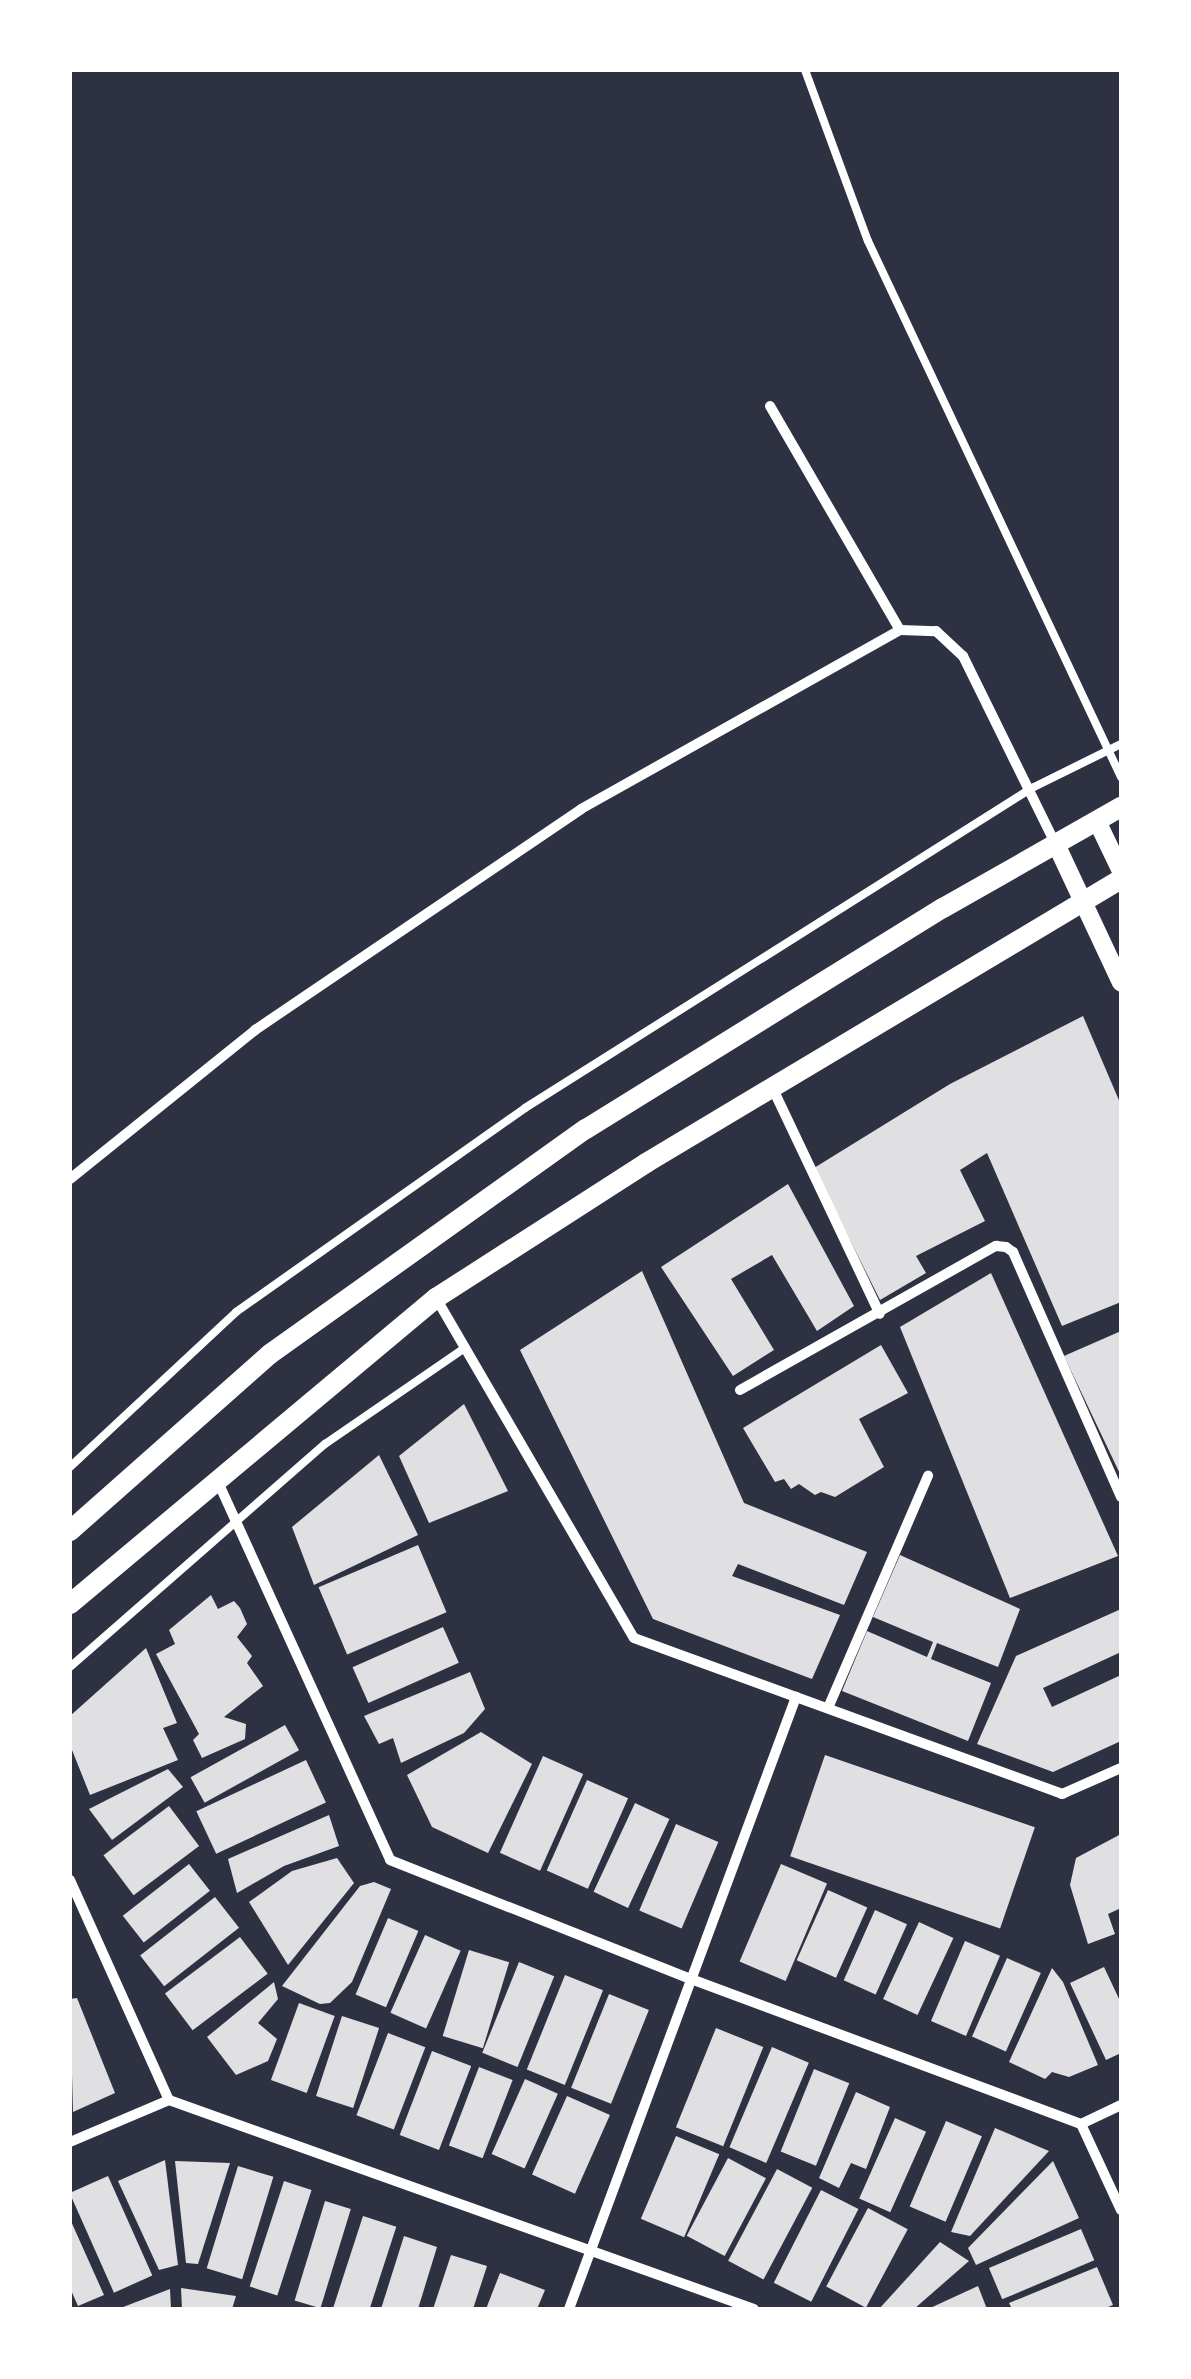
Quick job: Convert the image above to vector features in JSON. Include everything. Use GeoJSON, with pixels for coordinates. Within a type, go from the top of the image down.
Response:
{"type":"FeatureCollection","features":[{"type":"Feature","properties":{"kind":"main road"},"geometry":{"type":"LineString","coordinates":[[70,1531],[270,1354],[586,1129],[943,908],[1121,807]]}},
{"type":"Feature","properties":{"kind":"main road"},"geometry":{"type":"LineString","coordinates":[[70,1604],[436,1298],[772,1088],[1121,879]]}},
{"type":"Feature","properties":{"kind":"street"},"geometry":{"type":"LineString","coordinates":[[770,406],[900,630]]}},
{"type":"Feature","properties":{"kind":"street"},"geometry":{"type":"LineString","coordinates":[[70,1178],[255,1030],[581,809],[900,630],[936,631],[963,656],[1032,788],[1121,984]]}},
{"type":"Feature","properties":{"kind":"street"},"geometry":{"type":"LineString","coordinates":[[1097,821],[1121,871]]}},
{"type":"Feature","properties":{"kind":"street"},"geometry":{"type":"LineString","coordinates":[[772,1088],[880,1314]]}},
{"type":"Feature","properties":{"kind":"street"},"geometry":{"type":"LineString","coordinates":[[740,1390],[996,1246],[1006,1247],[1013,1252],[1121,1498]]}},
{"type":"Feature","properties":{"kind":"street"},"geometry":{"type":"LineString","coordinates":[[436,1298],[634,1638],[1062,1794],[1121,1768]]}},
{"type":"Feature","properties":{"kind":"street"},"geometry":{"type":"LineString","coordinates":[[828,1708],[928,1476]]}},
{"type":"Feature","properties":{"kind":"street"},"geometry":{"type":"LineString","coordinates":[[218,1482],[390,1860],[691,1979],[1080,2124],[1121,2210]]}},
{"type":"Feature","properties":{"kind":"street"},"geometry":{"type":"LineString","coordinates":[[569,2309],[796,1697]]}},
{"type":"Feature","properties":{"kind":"street"},"geometry":{"type":"LineString","coordinates":[[70,1880],[169,2100]]}},
{"type":"Feature","properties":{"kind":"street"},"geometry":{"type":"LineString","coordinates":[[70,2142],[169,2100],[754,2309]]}},
{"type":"Feature","properties":{"kind":"street"},"geometry":{"type":"LineString","coordinates":[[1080,2124],[1121,2105]]}},
{"type":"Feature","properties":{"kind":"lane"},"geometry":{"type":"LineString","coordinates":[[805,70],[868,241],[1121,777]]}},
{"type":"Feature","properties":{"kind":"lane"},"geometry":{"type":"LineString","coordinates":[[70,1467],[236,1312],[525,1108],[1032,788],[1121,744]]}},
{"type":"Feature","properties":{"kind":"lane"},"geometry":{"type":"LineString","coordinates":[[70,1667],[325,1444],[463,1349]]}},
{"type":"Feature","properties":{"kind":"building"},"geometry":{"type":"Polygon","coordinates":[[[1083,1016],[1121,1105],[1121,1302],[1062,1326],[987,1153],[960,1170],[985,1221],[916,1256],[926,1273],[880,1300],[814,1168],[950,1084],[1083,1016]]]}},
{"type":"Feature","properties":{"kind":"building"},"geometry":{"type":"Polygon","coordinates":[[[788,1184],[854,1306],[817,1331],[772,1255],[731,1279],[774,1350],[733,1376],[661,1267],[788,1184]]]}},
{"type":"Feature","properties":{"kind":"building"},"geometry":{"type":"Polygon","coordinates":[[[642,1271],[744,1503],[867,1552],[844,1605],[738,1564],[732,1576],[840,1615],[812,1679],[653,1619],[520,1350],[642,1271]]]}},
{"type":"Feature","properties":{"kind":"building"},"geometry":{"type":"Polygon","coordinates":[[[991,1273],[1118,1556],[1010,1598],[900,1327],[991,1273]]]}},
{"type":"Feature","properties":{"kind":"building"},"geometry":{"type":"Polygon","coordinates":[[[1121,1331],[1121,1476],[1064,1356],[1121,1331]]]}},
{"type":"Feature","properties":{"kind":"building"},"geometry":{"type":"Polygon","coordinates":[[[881,1345],[908,1393],[859,1419],[884,1467],[835,1497],[821,1492],[815,1495],[799,1484],[791,1489],[784,1479],[775,1482],[743,1428],[881,1345]]]}},
{"type":"Feature","properties":{"kind":"building"},"geometry":{"type":"Polygon","coordinates":[[[464,1404],[508,1491],[429,1523],[399,1456],[464,1404]]]}},
{"type":"Feature","properties":{"kind":"building"},"geometry":{"type":"Polygon","coordinates":[[[379,1455],[418,1535],[314,1585],[292,1527],[379,1455]]]}},
{"type":"Feature","properties":{"kind":"building"},"geometry":{"type":"Polygon","coordinates":[[[418,1545],[447,1612],[347,1654],[319,1587],[418,1545]]]}},
{"type":"Feature","properties":{"kind":"building"},"geometry":{"type":"Polygon","coordinates":[[[900,1555],[1020,1609],[998,1667],[937,1643],[931,1659],[991,1683],[968,1741],[842,1691],[867,1631],[927,1657],[933,1642],[873,1617],[900,1555]]]}},
{"type":"Feature","properties":{"kind":"building"},"geometry":{"type":"Polygon","coordinates":[[[211,1595],[218,1609],[234,1601],[240,1608],[247,1624],[237,1637],[252,1656],[247,1663],[263,1686],[224,1717],[246,1724],[245,1739],[202,1758],[193,1740],[199,1734],[156,1654],[175,1644],[169,1630],[211,1595]]]}},
{"type":"Feature","properties":{"kind":"building"},"geometry":{"type":"Polygon","coordinates":[[[1121,1609],[1121,1652],[1043,1688],[1052,1707],[1121,1675],[1121,1741],[1053,1772],[977,1744],[1016,1656],[1121,1609]]]}},
{"type":"Feature","properties":{"kind":"building"},"geometry":{"type":"Polygon","coordinates":[[[443,1627],[459,1663],[368,1703],[353,1667],[443,1627]]]}},
{"type":"Feature","properties":{"kind":"building"},"geometry":{"type":"Polygon","coordinates":[[[146,1648],[177,1723],[163,1728],[178,1760],[90,1795],[70,1745],[70,1716],[146,1648]]]}},
{"type":"Feature","properties":{"kind":"building"},"geometry":{"type":"Polygon","coordinates":[[[470,1672],[485,1709],[464,1733],[401,1763],[393,1738],[379,1744],[364,1716],[470,1672]]]}},
{"type":"Feature","properties":{"kind":"building"},"geometry":{"type":"Polygon","coordinates":[[[285,1725],[299,1750],[205,1803],[191,1777],[285,1725]]]}},
{"type":"Feature","properties":{"kind":"building"},"geometry":{"type":"Polygon","coordinates":[[[481,1732],[532,1764],[488,1853],[432,1827],[407,1775],[481,1732]]]}},
{"type":"Feature","properties":{"kind":"building"},"geometry":{"type":"Polygon","coordinates":[[[825,1755],[1035,1827],[1000,1928],[790,1856],[825,1755]]]}},
{"type":"Feature","properties":{"kind":"building"},"geometry":{"type":"Polygon","coordinates":[[[543,1756],[583,1774],[540,1871],[500,1853],[543,1756]]]}},
{"type":"Feature","properties":{"kind":"building"},"geometry":{"type":"Polygon","coordinates":[[[306,1760],[326,1803],[216,1854],[196,1811],[306,1760]]]}},
{"type":"Feature","properties":{"kind":"building"},"geometry":{"type":"Polygon","coordinates":[[[168,1769],[183,1787],[112,1840],[89,1809],[168,1769]]]}},
{"type":"Feature","properties":{"kind":"building"},"geometry":{"type":"Polygon","coordinates":[[[587,1780],[628,1798],[588,1889],[547,1870],[587,1780]]]}},
{"type":"Feature","properties":{"kind":"building"},"geometry":{"type":"Polygon","coordinates":[[[635,1803],[669,1819],[628,1908],[594,1892],[635,1803]]]}},
{"type":"Feature","properties":{"kind":"building"},"geometry":{"type":"Polygon","coordinates":[[[169,1806],[199,1846],[134,1895],[104,1855],[169,1806]]]}},
{"type":"Feature","properties":{"kind":"building"},"geometry":{"type":"Polygon","coordinates":[[[329,1815],[339,1846],[284,1866],[237,1893],[228,1859],[329,1815]]]}},
{"type":"Feature","properties":{"kind":"building"},"geometry":{"type":"Polygon","coordinates":[[[676,1824],[718,1842],[682,1929],[639,1911],[676,1824]]]}},
{"type":"Feature","properties":{"kind":"building"},"geometry":{"type":"Polygon","coordinates":[[[1121,1834],[1121,1908],[1108,1914],[1115,1934],[1088,1944],[1070,1885],[1076,1858],[1121,1834]]]}},
{"type":"Feature","properties":{"kind":"building"},"geometry":{"type":"Polygon","coordinates":[[[337,1858],[354,1883],[288,1965],[249,1902],[292,1871],[337,1858]]]}},
{"type":"Feature","properties":{"kind":"building"},"geometry":{"type":"Polygon","coordinates":[[[189,1864],[210,1891],[144,1943],[123,1916],[189,1864]]]}},
{"type":"Feature","properties":{"kind":"building"},"geometry":{"type":"Polygon","coordinates":[[[781,1864],[827,1884],[786,1981],[740,1962],[781,1864]]]}},
{"type":"Feature","properties":{"kind":"building"},"geometry":{"type":"Polygon","coordinates":[[[374,1882],[391,1889],[352,1982],[330,2003],[320,2004],[282,1986],[360,1886],[374,1882]]]}},
{"type":"Feature","properties":{"kind":"building"},"geometry":{"type":"Polygon","coordinates":[[[828,1890],[867,1907],[836,1978],[797,1960],[828,1890]]]}},
{"type":"Feature","properties":{"kind":"building"},"geometry":{"type":"Polygon","coordinates":[[[215,1897],[239,1928],[164,1986],[140,1955],[215,1897]]]}},
{"type":"Feature","properties":{"kind":"building"},"geometry":{"type":"Polygon","coordinates":[[[875,1910],[907,1924],[876,1995],[844,1980],[875,1910]]]}},
{"type":"Feature","properties":{"kind":"building"},"geometry":{"type":"Polygon","coordinates":[[[388,1918],[418,1931],[386,2007],[356,1994],[388,1918]]]}},
{"type":"Feature","properties":{"kind":"building"},"geometry":{"type":"Polygon","coordinates":[[[919,1922],[953,1938],[918,2015],[883,1999],[919,1922]]]}},
{"type":"Feature","properties":{"kind":"building"},"geometry":{"type":"Polygon","coordinates":[[[425,1935],[461,1951],[426,2029],[390,2013],[425,1935]]]}},
{"type":"Feature","properties":{"kind":"building"},"geometry":{"type":"Polygon","coordinates":[[[240,1937],[268,1974],[193,2030],[165,1994],[240,1937]]]}},
{"type":"Feature","properties":{"kind":"building"},"geometry":{"type":"Polygon","coordinates":[[[965,1941],[1000,1956],[966,2036],[931,2021],[965,1941]]]}},
{"type":"Feature","properties":{"kind":"building"},"geometry":{"type":"Polygon","coordinates":[[[469,1950],[509,1962],[483,2048],[443,2036],[469,1950]]]}},
{"type":"Feature","properties":{"kind":"building"},"geometry":{"type":"Polygon","coordinates":[[[1007,1958],[1041,1973],[1006,2052],[972,2037],[1007,1958]]]}},
{"type":"Feature","properties":{"kind":"building"},"geometry":{"type":"Polygon","coordinates":[[[519,1962],[554,1976],[518,2067],[482,2053],[519,1962]]]}},
{"type":"Feature","properties":{"kind":"building"},"geometry":{"type":"Polygon","coordinates":[[[1104,1967],[1121,2003],[1121,2053],[1106,2060],[1070,1983],[1104,1967]]]}},
{"type":"Feature","properties":{"kind":"building"},"geometry":{"type":"Polygon","coordinates":[[[1052,1968],[1063,1982],[1098,2065],[1069,2077],[1052,2072],[1045,2079],[1009,2062],[1052,1968]]]}},
{"type":"Feature","properties":{"kind":"building"},"geometry":{"type":"Polygon","coordinates":[[[565,1975],[603,1990],[565,2085],[527,2070],[565,1975]]]}},
{"type":"Feature","properties":{"kind":"building"},"geometry":{"type":"Polygon","coordinates":[[[274,1982],[278,1999],[258,2023],[277,2039],[268,2061],[236,2075],[207,2037],[274,1982]]]}},
{"type":"Feature","properties":{"kind":"building"},"geometry":{"type":"Polygon","coordinates":[[[609,1994],[649,2010],[611,2104],[571,2088],[609,1994]]]}},
{"type":"Feature","properties":{"kind":"building"},"geometry":{"type":"Polygon","coordinates":[[[77,1998],[115,2093],[73,2112],[70,1999],[77,1998]]]}},
{"type":"Feature","properties":{"kind":"building"},"geometry":{"type":"Polygon","coordinates":[[[299,2003],[335,2016],[307,2093],[271,2080],[299,2003]]]}},
{"type":"Feature","properties":{"kind":"building"},"geometry":{"type":"Polygon","coordinates":[[[342,2016],[379,2028],[353,2108],[316,2096],[342,2016]]]}},
{"type":"Feature","properties":{"kind":"building"},"geometry":{"type":"Polygon","coordinates":[[[716,2028],[763,2047],[723,2146],[676,2127],[716,2028]]]}},
{"type":"Feature","properties":{"kind":"building"},"geometry":{"type":"Polygon","coordinates":[[[388,2033],[425,2047],[394,2129],[356,2115],[388,2033]]]}},
{"type":"Feature","properties":{"kind":"building"},"geometry":{"type":"Polygon","coordinates":[[[772,2047],[809,2063],[766,2163],[729,2147],[772,2047]]]}},
{"type":"Feature","properties":{"kind":"building"},"geometry":{"type":"Polygon","coordinates":[[[432,2051],[471,2066],[439,2150],[400,2135],[432,2051]]]}},
{"type":"Feature","properties":{"kind":"building"},"geometry":{"type":"Polygon","coordinates":[[[479,2067],[513,2080],[483,2158],[449,2145],[479,2067]]]}},
{"type":"Feature","properties":{"kind":"building"},"geometry":{"type":"Polygon","coordinates":[[[814,2069],[849,2083],[816,2166],[781,2152],[814,2069]]]}},
{"type":"Feature","properties":{"kind":"building"},"geometry":{"type":"Polygon","coordinates":[[[525,2079],[558,2094],[525,2169],[492,2154],[525,2079]]]}},
{"type":"Feature","properties":{"kind":"building"},"geometry":{"type":"Polygon","coordinates":[[[856,2092],[890,2107],[866,2169],[851,2163],[839,2188],[819,2178],[856,2092]]]}},
{"type":"Feature","properties":{"kind":"building"},"geometry":{"type":"Polygon","coordinates":[[[567,2096],[610,2115],[575,2194],[532,2175],[567,2096]]]}},
{"type":"Feature","properties":{"kind":"building"},"geometry":{"type":"Polygon","coordinates":[[[895,2118],[926,2132],[890,2212],[859,2198],[895,2118]]]}},
{"type":"Feature","properties":{"kind":"building"},"geometry":{"type":"Polygon","coordinates":[[[946,2121],[982,2136],[946,2222],[910,2207],[946,2121]]]}},
{"type":"Feature","properties":{"kind":"building"},"geometry":{"type":"Polygon","coordinates":[[[995,2128],[1049,2151],[970,2236],[951,2232],[995,2128]]]}},
{"type":"Feature","properties":{"kind":"building"},"geometry":{"type":"Polygon","coordinates":[[[676,2136],[719,2154],[684,2237],[641,2219],[676,2136]]]}},
{"type":"Feature","properties":{"kind":"building"},"geometry":{"type":"Polygon","coordinates":[[[728,2158],[766,2178],[725,2256],[687,2236],[728,2158]]]}},
{"type":"Feature","properties":{"kind":"building"},"geometry":{"type":"Polygon","coordinates":[[[165,2160],[178,2265],[159,2270],[118,2181],[165,2160]]]}},
{"type":"Feature","properties":{"kind":"building"},"geometry":{"type":"Polygon","coordinates":[[[175,2161],[230,2163],[198,2264],[186,2263],[175,2161]]]}},
{"type":"Feature","properties":{"kind":"building"},"geometry":{"type":"Polygon","coordinates":[[[1053,2161],[1079,2218],[976,2265],[968,2248],[1053,2161]]]}},
{"type":"Feature","properties":{"kind":"building"},"geometry":{"type":"Polygon","coordinates":[[[238,2166],[273,2177],[242,2279],[207,2268],[238,2166]]]}},
{"type":"Feature","properties":{"kind":"building"},"geometry":{"type":"Polygon","coordinates":[[[777,2169],[812,2188],[763,2280],[728,2261],[777,2169]]]}},
{"type":"Feature","properties":{"kind":"building"},"geometry":{"type":"Polygon","coordinates":[[[108,2176],[152,2276],[114,2293],[70,2194],[108,2176]]]}},
{"type":"Feature","properties":{"kind":"building"},"geometry":{"type":"Polygon","coordinates":[[[284,2181],[312,2190],[277,2296],[250,2287],[284,2181]]]}},
{"type":"Feature","properties":{"kind":"building"},"geometry":{"type":"Polygon","coordinates":[[[821,2190],[858,2209],[811,2302],[774,2283],[821,2190]]]}},
{"type":"Feature","properties":{"kind":"building"},"geometry":{"type":"Polygon","coordinates":[[[325,2201],[351,2209],[320,2308],[295,2300],[325,2201]]]}},
{"type":"Feature","properties":{"kind":"building"},"geometry":{"type":"Polygon","coordinates":[[[868,2208],[908,2229],[866,2308],[826,2287],[868,2208]]]}},
{"type":"Feature","properties":{"kind":"building"},"geometry":{"type":"Polygon","coordinates":[[[363,2216],[396,2227],[370,2309],[333,2309],[363,2216]]]}},
{"type":"Feature","properties":{"kind":"building"},"geometry":{"type":"Polygon","coordinates":[[[70,2219],[104,2295],[78,2306],[70,2288],[70,2219]]]}},
{"type":"Feature","properties":{"kind":"building"},"geometry":{"type":"Polygon","coordinates":[[[1081,2229],[1094,2260],[1002,2299],[989,2268],[1081,2229]]]}},
{"type":"Feature","properties":{"kind":"building"},"geometry":{"type":"Polygon","coordinates":[[[404,2236],[437,2247],[418,2309],[381,2309],[404,2236]]]}},
{"type":"Feature","properties":{"kind":"building"},"geometry":{"type":"Polygon","coordinates":[[[940,2242],[969,2261],[914,2309],[879,2309],[940,2242]]]}},
{"type":"Feature","properties":{"kind":"building"},"geometry":{"type":"Polygon","coordinates":[[[451,2255],[487,2266],[473,2309],[433,2309],[451,2255]]]}},
{"type":"Feature","properties":{"kind":"building"},"geometry":{"type":"Polygon","coordinates":[[[1097,2267],[1113,2305],[1103,2309],[1012,2309],[1009,2303],[1097,2267]]]}},
{"type":"Feature","properties":{"kind":"building"},"geometry":{"type":"Polygon","coordinates":[[[500,2273],[545,2290],[537,2309],[486,2309],[500,2273]]]}},
{"type":"Feature","properties":{"kind":"building"},"geometry":{"type":"Polygon","coordinates":[[[978,2286],[987,2309],[928,2309],[978,2286]]]}},
{"type":"Feature","properties":{"kind":"building"},"geometry":{"type":"Polygon","coordinates":[[[181,2288],[236,2296],[232,2309],[182,2309],[181,2288]]]}},
{"type":"Feature","properties":{"kind":"building"},"geometry":{"type":"Polygon","coordinates":[[[170,2289],[171,2309],[118,2309],[170,2289]]]}}]}
